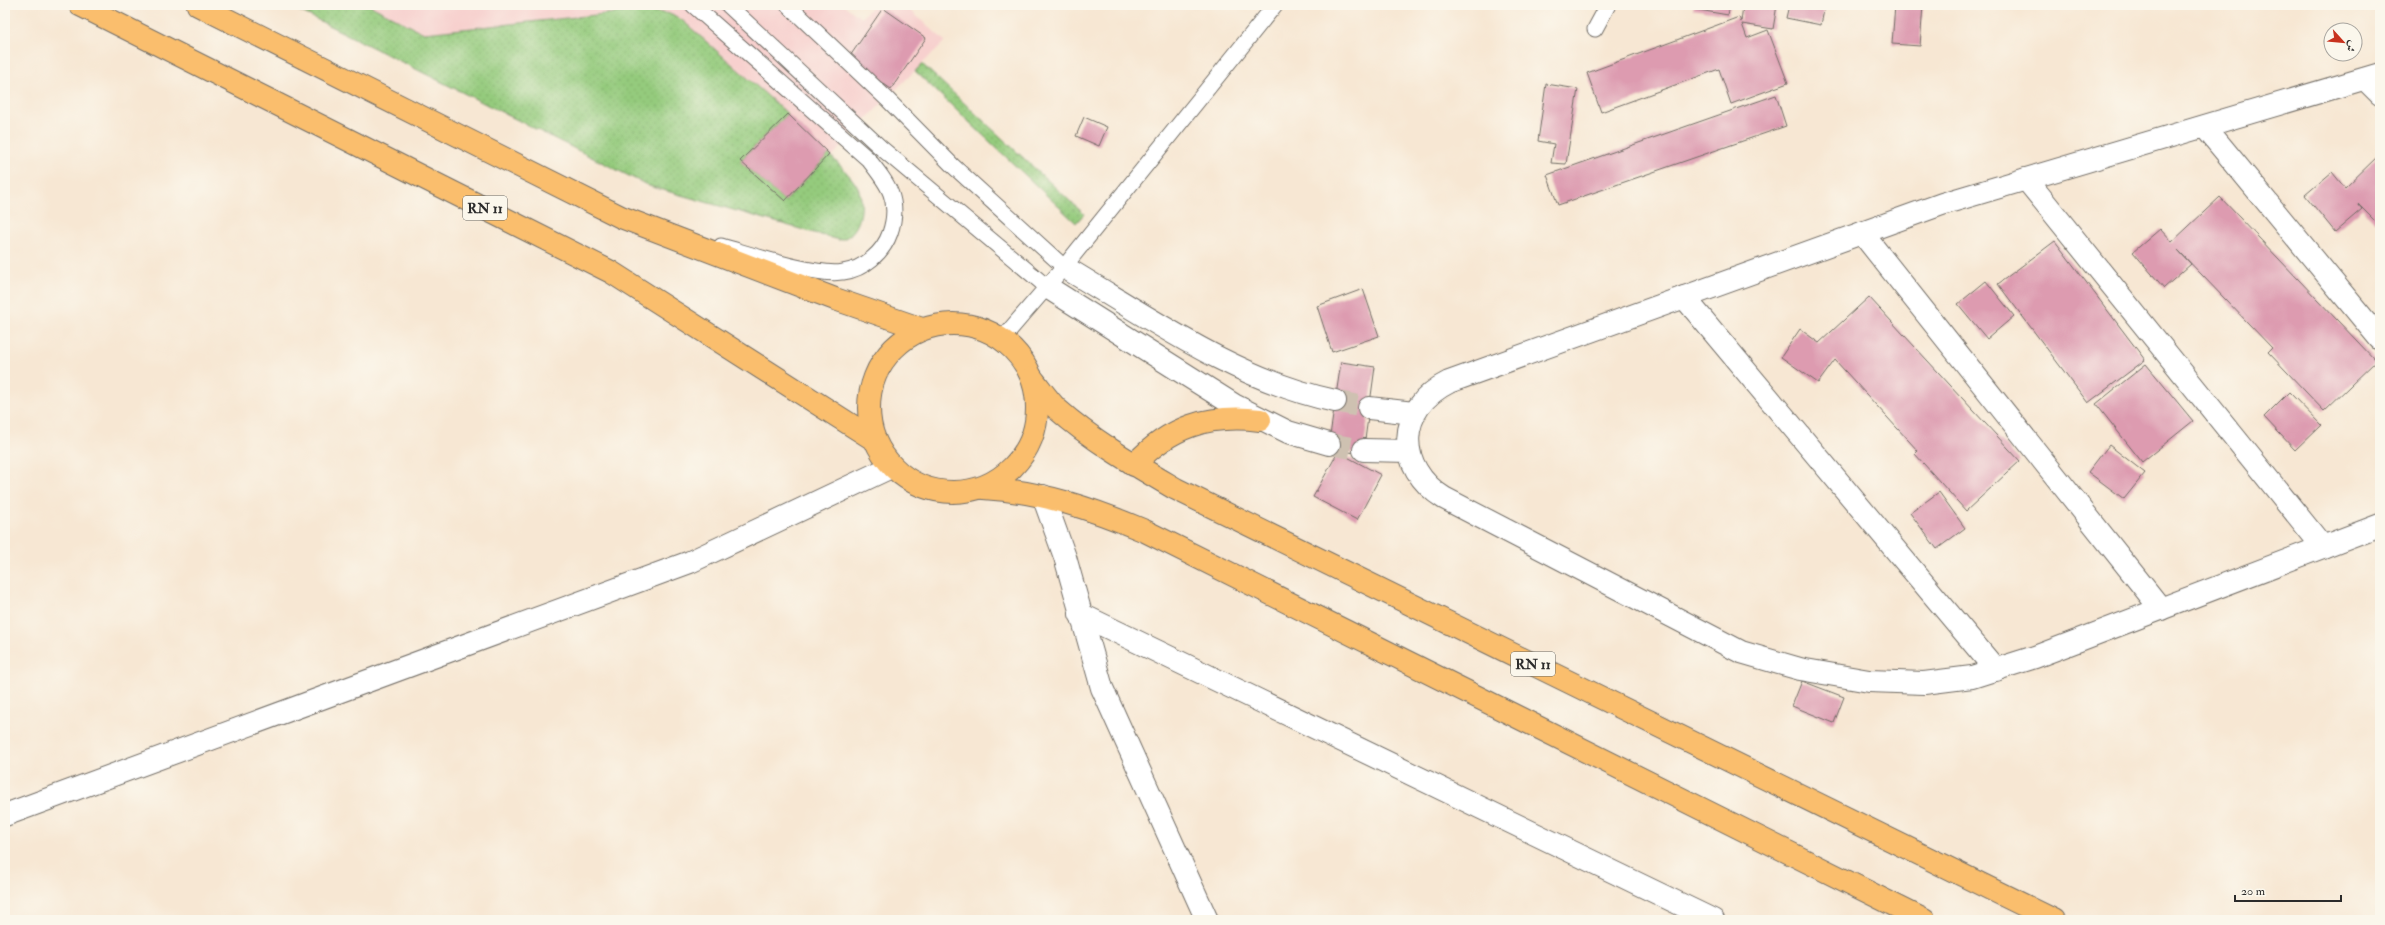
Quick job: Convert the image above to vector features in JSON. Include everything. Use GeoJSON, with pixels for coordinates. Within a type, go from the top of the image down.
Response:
{"type":"FeatureCollection","features":[{"type":"Feature","properties":{"kind":"highway","name":"RN 11"},"geometry":{"type":"LineString","coordinates":[[80,5],[611,272],[873,439]]}},
{"type":"Feature","properties":{"kind":"highway"},"geometry":{"type":"LineString","coordinates":[[198,5],[621,216],[834,299],[922,329]]}},
{"type":"Feature","properties":{"kind":"highway"},"geometry":{"type":"LineString","coordinates":[[983,488],[1011,471],[1030,444],[1038,411],[1032,378],[1020,356],[1002,339],[977,327],[949,323],[922,329],[894,347],[874,374],[867,406],[873,439],[891,467],[917,487],[950,494],[983,488],[1043,496],[1112,517],[1145,531],[1924,920]]}},
{"type":"Feature","properties":{"kind":"highway","name":"RN 11"},"geometry":{"type":"LineString","coordinates":[[1032,378],[1056,408],[1094,438],[1134,465],[1176,489],[2054,920]]}},
{"type":"Feature","properties":{"kind":"highway"},"geometry":{"type":"LineString","coordinates":[[1134,465],[1156,444],[1194,424],[1231,418],[1260,420]]}},
{"type":"Feature","properties":{"kind":"street"},"geometry":{"type":"LineString","coordinates":[[2380,94],[2373,76],[2206,127],[1942,204],[1449,382],[1435,389],[1423,400],[1414,413],[1408,438],[1409,452],[1421,479],[1431,489],[1444,498],[1741,652],[1800,669],[1869,681],[1924,683],[1972,677],[1996,670],[2035,657],[2380,525]]}},
{"type":"Feature","properties":{"kind":"street"},"geometry":{"type":"LineString","coordinates":[[2206,127],[2380,339]]}},
{"type":"Feature","properties":{"kind":"street"},"geometry":{"type":"LineString","coordinates":[[2026,180],[2323,547]]}},
{"type":"Feature","properties":{"kind":"street"},"geometry":{"type":"LineString","coordinates":[[1862,233],[2161,609]]}},
{"type":"Feature","properties":{"kind":"street"},"geometry":{"type":"LineString","coordinates":[[1064,267],[1223,360],[1285,387],[1335,401]]}},
{"type":"Feature","properties":{"kind":"street"},"geometry":{"type":"LineString","coordinates":[[1047,287],[1234,406],[1260,420],[1288,432],[1329,444]]}},
{"type":"Feature","properties":{"kind":"street"},"geometry":{"type":"LineString","coordinates":[[1684,297],[1996,670]]}},
{"type":"Feature","properties":{"kind":"street"},"geometry":{"type":"LineString","coordinates":[[1369,408],[1414,413]]}},
{"type":"Feature","properties":{"kind":"street"},"geometry":{"type":"LineString","coordinates":[[1364,450],[1409,452]]}},
{"type":"Feature","properties":{"kind":"street"},"geometry":{"type":"LineString","coordinates":[[5,815],[690,562],[891,467]]}},
{"type":"Feature","properties":{"kind":"street"},"geometry":{"type":"LineString","coordinates":[[1043,496],[1065,557],[1102,688],[1116,723],[1208,920]]}},
{"type":"Feature","properties":{"kind":"street"},"geometry":{"type":"LineString","coordinates":[[1080,614],[1713,920]]}},
{"type":"Feature","properties":{"kind":"lane"},"geometry":{"type":"LineString","coordinates":[[621,216],[702,241],[824,273],[843,272],[862,266],[877,255],[888,239],[894,221],[893,201],[888,183],[868,159],[693,5]]}},
{"type":"Feature","properties":{"kind":"lane"},"geometry":{"type":"LineString","coordinates":[[728,5],[880,147],[1047,287]]}},
{"type":"Feature","properties":{"kind":"lane"},"geometry":{"type":"LineString","coordinates":[[788,5],[887,98],[952,165],[1064,267]]}},
{"type":"Feature","properties":{"kind":"lane"},"geometry":{"type":"LineString","coordinates":[[1002,339],[1064,267],[1275,5]]}},
{"type":"Feature","properties":{"kind":"lane"},"geometry":{"type":"LineString","coordinates":[[1596,29],[1608,5]]}},
{"type":"Feature","properties":{"kind":"shaded area"},"geometry":{"type":"Polygon","coordinates":[[[288,5],[844,5],[861,18],[874,5],[904,5],[945,41],[858,127],[832,157],[858,187],[851,227],[649,186],[288,5]]]}},
{"type":"Feature","properties":{"kind":"green space"},"geometry":{"type":"Polygon","coordinates":[[[288,5],[369,5],[424,33],[643,10],[672,14],[682,20],[788,114],[740,161],[785,201],[829,154],[849,175],[858,188],[861,211],[856,227],[852,233],[839,240],[649,186],[288,5]]]}},
{"type":"Feature","properties":{"kind":"green space"},"geometry":{"type":"Polygon","coordinates":[[[922,64],[1084,214],[1076,223],[915,71],[922,64]]]}},
{"type":"Feature","properties":{"kind":"building"},"geometry":{"type":"Polygon","coordinates":[[[1694,5],[1730,5],[1728,15],[1693,9],[1694,5]]]}},
{"type":"Feature","properties":{"kind":"building"},"geometry":{"type":"Polygon","coordinates":[[[1743,5],[1777,5],[1773,29],[1742,24],[1747,38],[1768,30],[1788,83],[1731,104],[1719,69],[1601,112],[1587,73],[1739,17],[1741,22],[1743,5]]]}},
{"type":"Feature","properties":{"kind":"building"},"geometry":{"type":"Polygon","coordinates":[[[1789,5],[1825,5],[1821,25],[1786,18],[1789,5]]]}},
{"type":"Feature","properties":{"kind":"building"},"geometry":{"type":"Polygon","coordinates":[[[1895,5],[1923,5],[1920,46],[1892,44],[1895,5]]]}},
{"type":"Feature","properties":{"kind":"building"},"geometry":{"type":"Polygon","coordinates":[[[883,8],[926,38],[891,89],[848,59],[883,8]]]}},
{"type":"Feature","properties":{"kind":"building"},"geometry":{"type":"Polygon","coordinates":[[[1546,84],[1578,89],[1566,164],[1551,163],[1554,144],[1538,141],[1546,84]]]}},
{"type":"Feature","properties":{"kind":"building"},"geometry":{"type":"Polygon","coordinates":[[[1776,95],[1786,126],[1558,205],[1547,175],[1776,95]]]}},
{"type":"Feature","properties":{"kind":"building"},"geometry":{"type":"Polygon","coordinates":[[[788,114],[829,154],[785,201],[740,161],[788,114]]]}},
{"type":"Feature","properties":{"kind":"building"},"geometry":{"type":"Polygon","coordinates":[[[1084,117],[1107,127],[1099,146],[1076,136],[1084,117]]]}},
{"type":"Feature","properties":{"kind":"building"},"geometry":{"type":"Polygon","coordinates":[[[2380,154],[2380,226],[2358,204],[2362,209],[2335,232],[2305,195],[2332,172],[2345,188],[2380,154]]]}},
{"type":"Feature","properties":{"kind":"building"},"geometry":{"type":"Polygon","coordinates":[[[2220,197],[2376,361],[2324,411],[2268,352],[2272,348],[2178,250],[2191,264],[2164,288],[2133,252],[2160,229],[2172,242],[2220,197]]]}},
{"type":"Feature","properties":{"kind":"building"},"geometry":{"type":"Polygon","coordinates":[[[2055,241],[2145,360],[2088,403],[1998,284],[2055,241]]]}},
{"type":"Feature","properties":{"kind":"building"},"geometry":{"type":"Polygon","coordinates":[[[1986,281],[2014,316],[1987,339],[1958,304],[1986,281]]]}},
{"type":"Feature","properties":{"kind":"building"},"geometry":{"type":"Polygon","coordinates":[[[1363,289],[1379,336],[1332,352],[1317,306],[1363,289]]]}},
{"type":"Feature","properties":{"kind":"building"},"geometry":{"type":"Polygon","coordinates":[[[1869,297],[2020,461],[1966,511],[1915,454],[1918,451],[1835,360],[1818,383],[1781,357],[1800,329],[1819,343],[1869,297]]]}},
{"type":"Feature","properties":{"kind":"building"},"geometry":{"type":"Polygon","coordinates":[[[1341,362],[1375,367],[1363,454],[1328,449],[1341,362]]]}},
{"type":"Feature","properties":{"kind":"building"},"geometry":{"type":"Polygon","coordinates":[[[2146,364],[2193,421],[2142,462],[2096,404],[2146,364]]]}},
{"type":"Feature","properties":{"kind":"building"},"geometry":{"type":"Polygon","coordinates":[[[2289,392],[2321,425],[2295,450],[2264,417],[2289,392]]]}},
{"type":"Feature","properties":{"kind":"building"},"geometry":{"type":"Polygon","coordinates":[[[2109,445],[2145,473],[2124,499],[2088,472],[2109,445]]]}},
{"type":"Feature","properties":{"kind":"building"},"geometry":{"type":"Polygon","coordinates":[[[1338,452],[1381,475],[1357,520],[1313,497],[1338,452]]]}},
{"type":"Feature","properties":{"kind":"building"},"geometry":{"type":"Polygon","coordinates":[[[1939,492],[1965,528],[1937,549],[1910,513],[1939,492]]]}},
{"type":"Feature","properties":{"kind":"building"},"geometry":{"type":"Polygon","coordinates":[[[1802,681],[1844,697],[1834,723],[1792,706],[1802,681]]]}},
{"type":"Feature","properties":{"kind":"tunnel"},"geometry":{"type":"LineString","coordinates":[[1335,401],[1369,408]]}},
{"type":"Feature","properties":{"kind":"tunnel"},"geometry":{"type":"LineString","coordinates":[[1329,444],[1364,450]]}}]}
